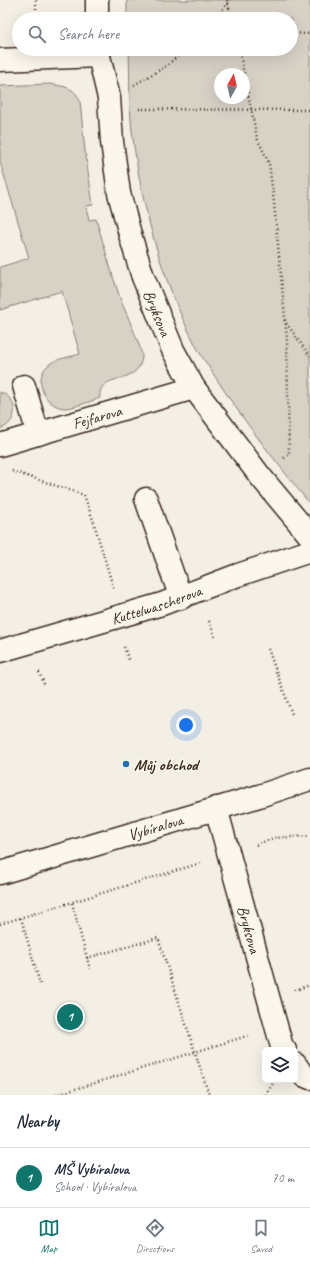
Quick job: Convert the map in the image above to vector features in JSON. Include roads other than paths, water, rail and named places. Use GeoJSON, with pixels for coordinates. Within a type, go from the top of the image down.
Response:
{"type":"FeatureCollection","features":[{"type":"Feature","properties":{"kind":"street"},"geometry":{"type":"LineString","coordinates":[[97,0],[98,12]]}},
{"type":"Feature","properties":{"kind":"street"},"geometry":{"type":"LineString","coordinates":[[0,60],[50,56]]}},
{"type":"Feature","properties":{"kind":"street","name":"Bryksova"},"geometry":{"type":"LineString","coordinates":[[100,56],[109,98],[112,142],[120,193],[131,238],[143,277],[173,350],[194,388],[260,476],[310,536]]}},
{"type":"Feature","properties":{"kind":"street"},"geometry":{"type":"LineString","coordinates":[[24,386],[38,434]]}},
{"type":"Feature","properties":{"kind":"street","name":"Fejfarova"},"geometry":{"type":"LineString","coordinates":[[0,446],[194,388]]}},
{"type":"Feature","properties":{"kind":"street"},"geometry":{"type":"LineString","coordinates":[[146,499],[180,598]]}},
{"type":"Feature","properties":{"kind":"street","name":"Kuttelwascherova"},"geometry":{"type":"LineString","coordinates":[[0,651],[180,598],[238,575],[310,551]]}},
{"type":"Feature","properties":{"kind":"street","name":"Vybíralova"},"geometry":{"type":"LineString","coordinates":[[0,873],[259,796],[310,779]]}},
{"type":"Feature","properties":{"kind":"street","name":"Bryksova"},"geometry":{"type":"LineString","coordinates":[[216,808],[282,1047]]}},
{"type":"Feature","properties":{"kind":"street"},"geometry":{"type":"LineString","coordinates":[[298,1068],[303,1075],[310,1078]]}},
{"type":"Feature","properties":{"kind":"place","name":"Můj obchod"},"geometry":{"type":"Point","coordinates":[126,764]}},
{"type":"Feature","properties":{"kind":"place","name":"MŠ Vybíralova"},"geometry":{"type":"Point","coordinates":[70,1017]}}]}
